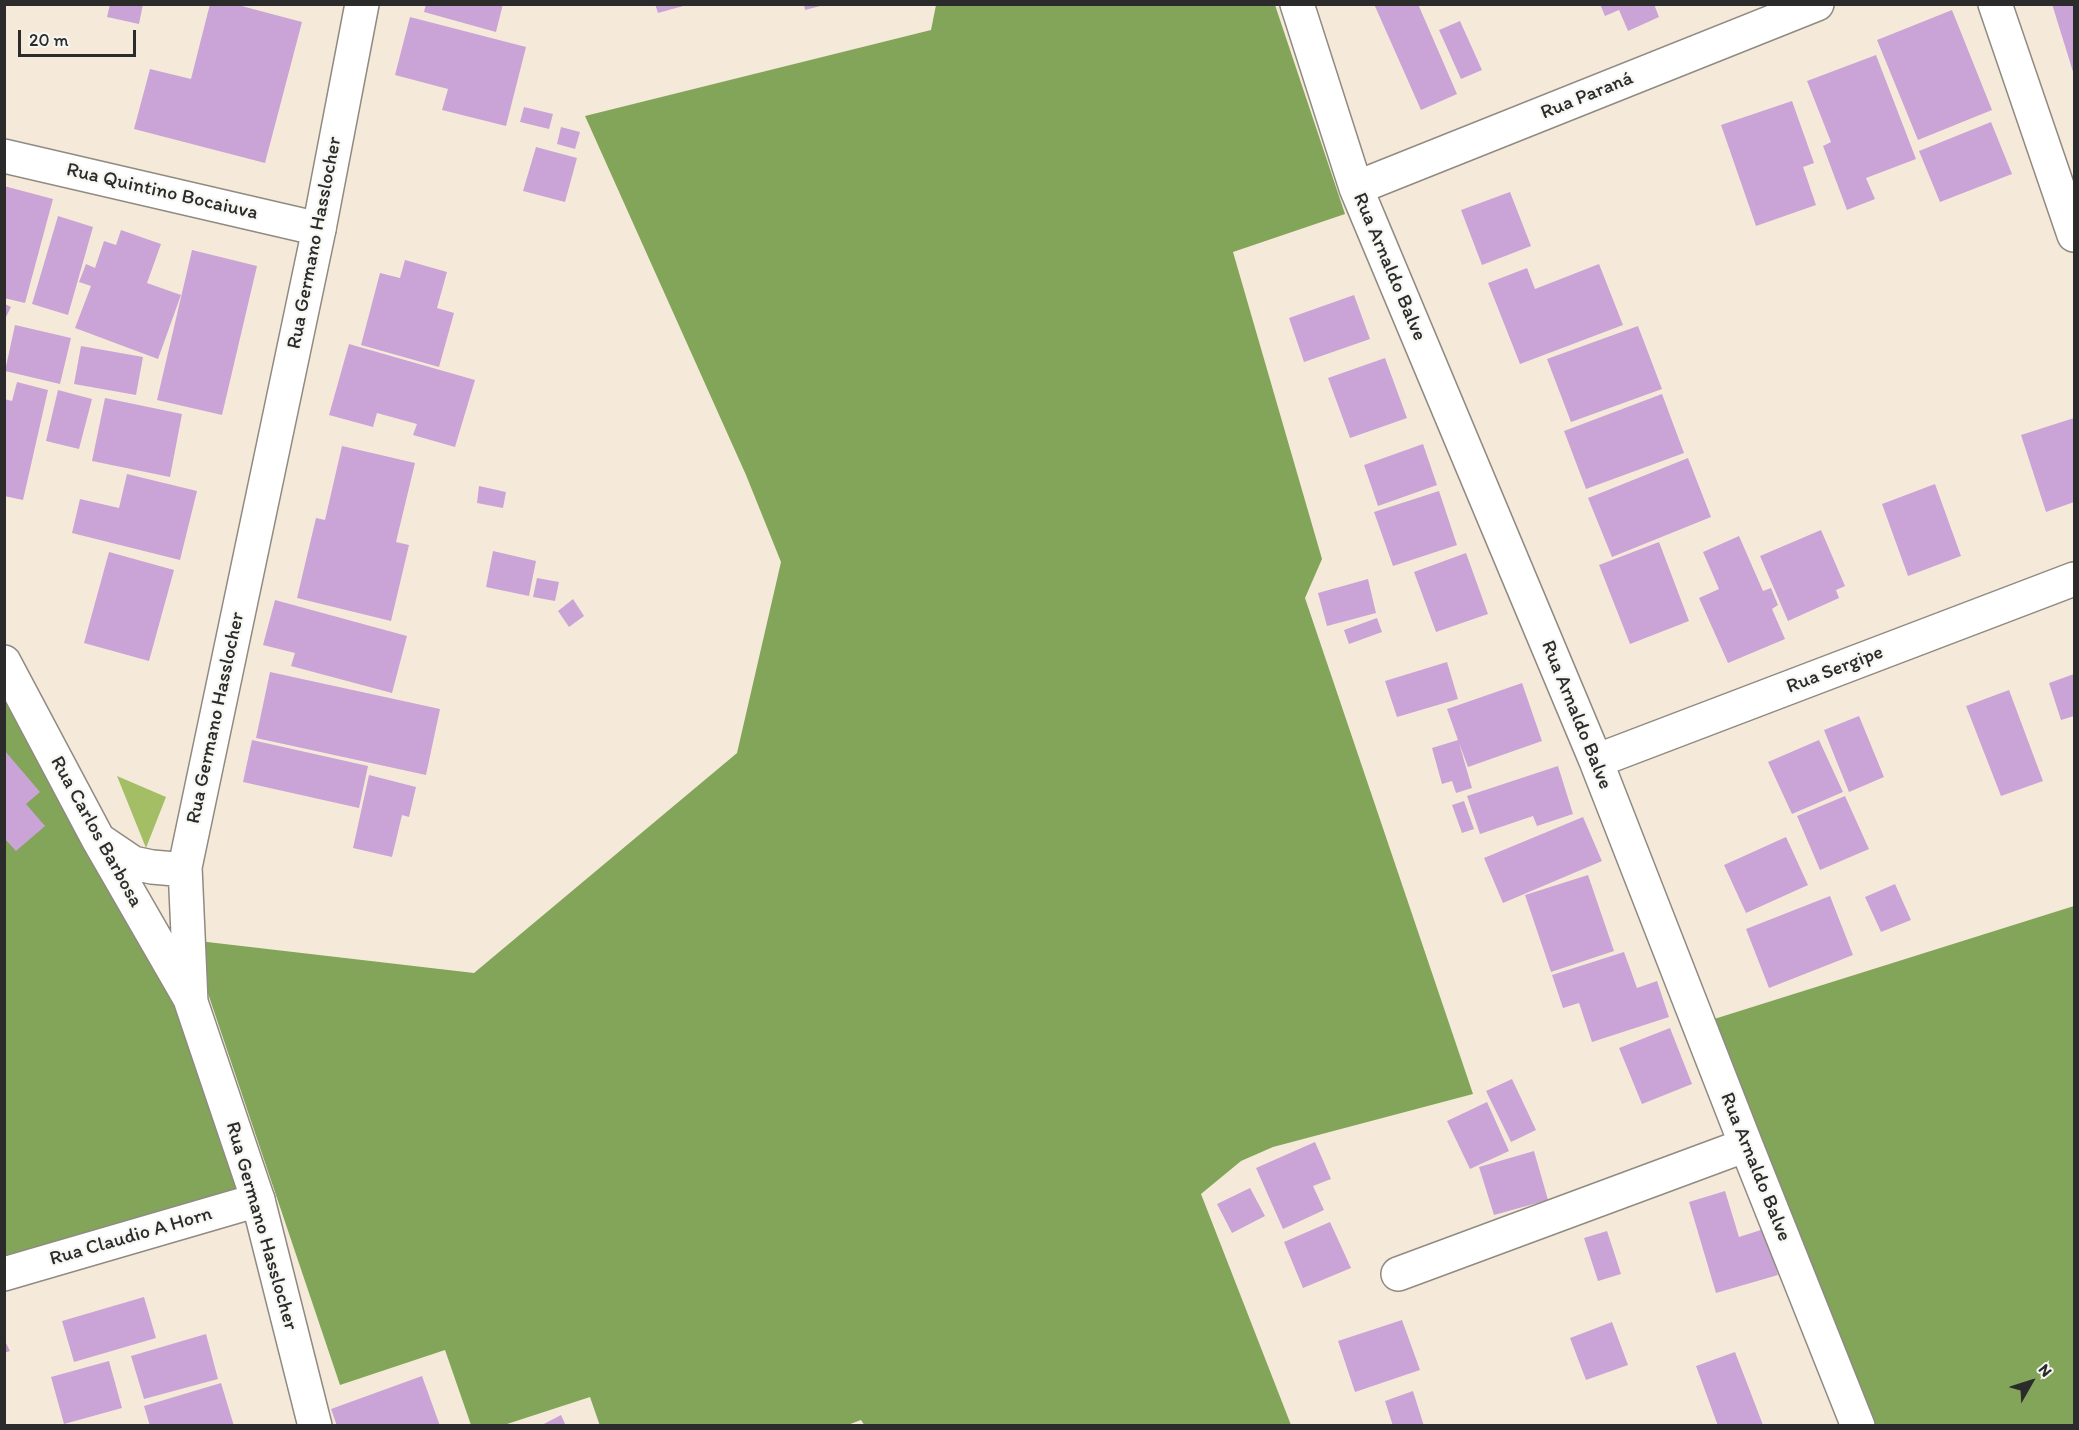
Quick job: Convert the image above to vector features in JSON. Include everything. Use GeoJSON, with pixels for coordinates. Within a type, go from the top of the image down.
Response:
{"type":"FeatureCollection","features":[{"type":"Feature","properties":{"kind":"street","name":"Rua Germano Hasslocher"},"geometry":{"type":"LineString","coordinates":[[315,1425],[258,1200],[191,1002],[185,867],[319,229],[362,4]]}},
{"type":"Feature","properties":{"kind":"street","name":"Rua Arnaldo Balve"},"geometry":{"type":"LineString","coordinates":[[1297,4],[1356,188],[1596,761],[1858,1425]]}},
{"type":"Feature","properties":{"kind":"street","name":"Rua Paraná"},"geometry":{"type":"LineString","coordinates":[[1356,188],[1817,4]]}},
{"type":"Feature","properties":{"kind":"street"},"geometry":{"type":"LineString","coordinates":[[1995,4],[2074,235]]}},
{"type":"Feature","properties":{"kind":"street","name":"Rua Quintino Bocaiuva"},"geometry":{"type":"LineString","coordinates":[[4,156],[319,229]]}},
{"type":"Feature","properties":{"kind":"street","name":"Rua Sergipe"},"geometry":{"type":"LineString","coordinates":[[1596,761],[2074,579]]}},
{"type":"Feature","properties":{"kind":"street","name":"Rua Carlos Barbosa"},"geometry":{"type":"LineString","coordinates":[[4,662],[98,839],[191,1002]]}},
{"type":"Feature","properties":{"kind":"street"},"geometry":{"type":"LineString","coordinates":[[98,839],[133,863],[175,869],[185,867]]}},
{"type":"Feature","properties":{"kind":"street"},"geometry":{"type":"LineString","coordinates":[[1398,1274],[1746,1145]]}},
{"type":"Feature","properties":{"kind":"street","name":"Rua Claudio A Horn"},"geometry":{"type":"LineString","coordinates":[[4,1274],[258,1200]]}},
{"type":"Feature","properties":{"kind":"green space"},"geometry":{"type":"Polygon","coordinates":[[[936,5],[1275,5],[1345,214],[1233,252],[1322,559],[1305,598],[1473,1094],[1273,1147],[1241,1161],[1201,1194],[1291,1425],[865,1426],[861,1420],[845,1426],[600,1426],[590,1397],[504,1425],[471,1425],[445,1350],[340,1385],[190,940],[474,973],[737,753],[781,562],[746,475],[585,116],[931,30],[936,5]]]}},
{"type":"Feature","properties":{"kind":"green space"},"geometry":{"type":"Polygon","coordinates":[[[4,683],[178,997],[243,1190],[4,1257],[4,683]]]}},
{"type":"Feature","properties":{"kind":"green space"},"geometry":{"type":"Polygon","coordinates":[[[117,776],[166,797],[146,848],[117,776]]]}},
{"type":"Feature","properties":{"kind":"green space"},"geometry":{"type":"Polygon","coordinates":[[[2074,906],[2074,1425],[1865,1425],[1711,1020],[2074,906]]]}},
{"type":"Feature","properties":{"kind":"building"},"geometry":{"type":"Polygon","coordinates":[[[110,4],[143,4],[139,24],[107,17],[110,4]]]}},
{"type":"Feature","properties":{"kind":"building"},"geometry":{"type":"Polygon","coordinates":[[[210,4],[234,4],[302,22],[265,163],[134,129],[150,69],[191,79],[210,4]]]}},
{"type":"Feature","properties":{"kind":"building"},"geometry":{"type":"Polygon","coordinates":[[[426,4],[503,4],[496,32],[424,12],[426,4]]]}},
{"type":"Feature","properties":{"kind":"building"},"geometry":{"type":"Polygon","coordinates":[[[655,4],[687,4],[687,5],[658,13],[655,4]]]}},
{"type":"Feature","properties":{"kind":"building"},"geometry":{"type":"Polygon","coordinates":[[[804,4],[824,4],[824,5],[805,10],[804,4]]]}},
{"type":"Feature","properties":{"kind":"building"},"geometry":{"type":"Polygon","coordinates":[[[1374,4],[1418,4],[1457,94],[1421,110],[1374,4]]]}},
{"type":"Feature","properties":{"kind":"building"},"geometry":{"type":"Polygon","coordinates":[[[1600,4],[1654,4],[1659,17],[1628,31],[1619,10],[1605,16],[1600,4]]]}},
{"type":"Feature","properties":{"kind":"building"},"geometry":{"type":"Polygon","coordinates":[[[2052,4],[2074,4],[2074,75],[2052,4]]]}},
{"type":"Feature","properties":{"kind":"building"},"geometry":{"type":"Polygon","coordinates":[[[1952,10],[1992,110],[1918,140],[1877,40],[1952,10]]]}},
{"type":"Feature","properties":{"kind":"building"},"geometry":{"type":"Polygon","coordinates":[[[410,17],[526,47],[506,126],[442,110],[448,89],[395,75],[410,17]]]}},
{"type":"Feature","properties":{"kind":"building"},"geometry":{"type":"Polygon","coordinates":[[[1460,21],[1482,70],[1461,79],[1439,30],[1460,21]]]}},
{"type":"Feature","properties":{"kind":"building"},"geometry":{"type":"Polygon","coordinates":[[[1876,55],[1916,159],[1866,178],[1875,199],[1847,210],[1823,146],[1831,142],[1807,81],[1876,55]]]}},
{"type":"Feature","properties":{"kind":"building"},"geometry":{"type":"Polygon","coordinates":[[[1792,101],[1814,163],[1803,167],[1816,205],[1756,226],[1721,125],[1792,101]]]}},
{"type":"Feature","properties":{"kind":"building"},"geometry":{"type":"Polygon","coordinates":[[[524,107],[553,114],[549,129],[520,122],[524,107]]]}},
{"type":"Feature","properties":{"kind":"building"},"geometry":{"type":"Polygon","coordinates":[[[1991,122],[2012,174],[1940,202],[1919,151],[1991,122]]]}},
{"type":"Feature","properties":{"kind":"building"},"geometry":{"type":"Polygon","coordinates":[[[561,127],[580,132],[575,149],[557,144],[561,127]]]}},
{"type":"Feature","properties":{"kind":"building"},"geometry":{"type":"Polygon","coordinates":[[[536,147],[577,158],[565,202],[523,191],[536,147]]]}},
{"type":"Feature","properties":{"kind":"building"},"geometry":{"type":"Polygon","coordinates":[[[4,186],[53,199],[25,303],[4,298],[4,186]]]}},
{"type":"Feature","properties":{"kind":"building"},"geometry":{"type":"Polygon","coordinates":[[[1510,192],[1531,246],[1482,265],[1461,210],[1510,192]]]}},
{"type":"Feature","properties":{"kind":"building"},"geometry":{"type":"Polygon","coordinates":[[[58,216],[93,227],[68,315],[32,304],[58,216]]]}},
{"type":"Feature","properties":{"kind":"building"},"geometry":{"type":"Polygon","coordinates":[[[121,230],[161,244],[147,283],[181,295],[158,359],[75,328],[91,286],[79,282],[86,264],[95,268],[104,241],[116,245],[121,230]]]}},
{"type":"Feature","properties":{"kind":"building"},"geometry":{"type":"Polygon","coordinates":[[[192,250],[257,266],[222,415],[157,400],[192,250]]]}},
{"type":"Feature","properties":{"kind":"building"},"geometry":{"type":"Polygon","coordinates":[[[405,260],[447,272],[437,308],[454,313],[439,367],[361,345],[380,273],[400,278],[405,260]]]}},
{"type":"Feature","properties":{"kind":"building"},"geometry":{"type":"Polygon","coordinates":[[[1599,264],[1623,325],[1520,364],[1488,283],[1527,268],[1535,289],[1599,264]]]}},
{"type":"Feature","properties":{"kind":"building"},"geometry":{"type":"Polygon","coordinates":[[[1354,295],[1370,339],[1304,362],[1289,318],[1354,295]]]}},
{"type":"Feature","properties":{"kind":"building"},"geometry":{"type":"Polygon","coordinates":[[[5,304],[11,307],[5,319],[5,304]]]}},
{"type":"Feature","properties":{"kind":"building"},"geometry":{"type":"Polygon","coordinates":[[[15,325],[71,338],[60,384],[5,371],[15,325]]]}},
{"type":"Feature","properties":{"kind":"building"},"geometry":{"type":"Polygon","coordinates":[[[1638,326],[1662,389],[1571,422],[1547,359],[1638,326]]]}},
{"type":"Feature","properties":{"kind":"building"},"geometry":{"type":"Polygon","coordinates":[[[349,344],[475,380],[455,447],[413,435],[417,424],[377,413],[373,427],[329,415],[349,344]]]}},
{"type":"Feature","properties":{"kind":"building"},"geometry":{"type":"Polygon","coordinates":[[[81,346],[143,357],[136,395],[74,384],[81,346]]]}},
{"type":"Feature","properties":{"kind":"building"},"geometry":{"type":"Polygon","coordinates":[[[1385,358],[1407,418],[1350,438],[1328,378],[1385,358]]]}},
{"type":"Feature","properties":{"kind":"building"},"geometry":{"type":"Polygon","coordinates":[[[17,382],[48,390],[23,500],[4,496],[4,399],[12,401],[17,382]]]}},
{"type":"Feature","properties":{"kind":"building"},"geometry":{"type":"Polygon","coordinates":[[[58,390],[92,399],[79,449],[46,441],[58,390]]]}},
{"type":"Feature","properties":{"kind":"building"},"geometry":{"type":"Polygon","coordinates":[[[1662,394],[1684,453],[1586,489],[1564,431],[1662,394]]]}},
{"type":"Feature","properties":{"kind":"building"},"geometry":{"type":"Polygon","coordinates":[[[105,398],[182,414],[170,477],[92,461],[105,398]]]}},
{"type":"Feature","properties":{"kind":"building"},"geometry":{"type":"Polygon","coordinates":[[[2074,418],[2074,502],[2046,512],[2021,435],[2074,418]]]}},
{"type":"Feature","properties":{"kind":"building"},"geometry":{"type":"Polygon","coordinates":[[[1423,444],[1437,485],[1378,506],[1364,465],[1423,444]]]}},
{"type":"Feature","properties":{"kind":"building"},"geometry":{"type":"Polygon","coordinates":[[[342,446],[415,463],[396,542],[409,545],[391,621],[297,598],[316,518],[325,520],[342,446]]]}},
{"type":"Feature","properties":{"kind":"building"},"geometry":{"type":"Polygon","coordinates":[[[1688,458],[1711,517],[1612,557],[1588,498],[1688,458]]]}},
{"type":"Feature","properties":{"kind":"building"},"geometry":{"type":"Polygon","coordinates":[[[127,474],[197,491],[180,560],[72,533],[80,499],[119,508],[127,474]]]}},
{"type":"Feature","properties":{"kind":"building"},"geometry":{"type":"Polygon","coordinates":[[[1935,484],[1961,556],[1908,576],[1882,504],[1935,484]]]}},
{"type":"Feature","properties":{"kind":"building"},"geometry":{"type":"Polygon","coordinates":[[[479,486],[506,492],[503,508],[477,503],[479,486]]]}},
{"type":"Feature","properties":{"kind":"building"},"geometry":{"type":"Polygon","coordinates":[[[1439,491],[1457,545],[1393,566],[1374,512],[1439,491]]]}},
{"type":"Feature","properties":{"kind":"building"},"geometry":{"type":"Polygon","coordinates":[[[1821,530],[1845,586],[1836,590],[1839,598],[1788,621],[1760,556],[1821,530]]]}},
{"type":"Feature","properties":{"kind":"building"},"geometry":{"type":"Polygon","coordinates":[[[1739,536],[1763,591],[1771,588],[1778,605],[1772,609],[1785,639],[1728,663],[1699,598],[1719,589],[1703,552],[1739,536]]]}},
{"type":"Feature","properties":{"kind":"building"},"geometry":{"type":"Polygon","coordinates":[[[1659,542],[1689,621],[1630,644],[1599,565],[1659,542]]]}},
{"type":"Feature","properties":{"kind":"building"},"geometry":{"type":"Polygon","coordinates":[[[493,551],[536,561],[529,596],[486,587],[493,551]]]}},
{"type":"Feature","properties":{"kind":"building"},"geometry":{"type":"Polygon","coordinates":[[[109,552],[174,570],[149,661],[84,643],[109,552]]]}},
{"type":"Feature","properties":{"kind":"building"},"geometry":{"type":"Polygon","coordinates":[[[1466,553],[1488,614],[1436,632],[1414,572],[1466,553]]]}},
{"type":"Feature","properties":{"kind":"building"},"geometry":{"type":"Polygon","coordinates":[[[537,578],[559,582],[555,601],[533,597],[537,578]]]}},
{"type":"Feature","properties":{"kind":"building"},"geometry":{"type":"Polygon","coordinates":[[[1368,579],[1376,613],[1327,626],[1318,593],[1368,579]]]}},
{"type":"Feature","properties":{"kind":"building"},"geometry":{"type":"Polygon","coordinates":[[[573,599],[584,616],[569,627],[558,611],[573,599]]]}},
{"type":"Feature","properties":{"kind":"building"},"geometry":{"type":"Polygon","coordinates":[[[275,600],[407,636],[392,693],[291,666],[295,653],[263,645],[275,600]]]}},
{"type":"Feature","properties":{"kind":"building"},"geometry":{"type":"Polygon","coordinates":[[[1377,618],[1382,632],[1349,644],[1344,630],[1377,618]]]}},
{"type":"Feature","properties":{"kind":"building"},"geometry":{"type":"Polygon","coordinates":[[[1447,662],[1458,699],[1397,717],[1385,681],[1447,662]]]}},
{"type":"Feature","properties":{"kind":"building"},"geometry":{"type":"Polygon","coordinates":[[[270,672],[440,709],[426,775],[256,738],[270,672]]]}},
{"type":"Feature","properties":{"kind":"building"},"geometry":{"type":"Polygon","coordinates":[[[2074,674],[2074,716],[2061,720],[2049,683],[2074,674]]]}},
{"type":"Feature","properties":{"kind":"building"},"geometry":{"type":"Polygon","coordinates":[[[1522,683],[1542,741],[1468,767],[1459,743],[1472,788],[1456,793],[1452,781],[1442,784],[1432,748],[1458,740],[1447,709],[1522,683]]]}},
{"type":"Feature","properties":{"kind":"building"},"geometry":{"type":"Polygon","coordinates":[[[2009,690],[2043,781],[2001,796],[1966,706],[2009,690]]]}},
{"type":"Feature","properties":{"kind":"building"},"geometry":{"type":"Polygon","coordinates":[[[1859,716],[1884,777],[1849,792],[1824,730],[1859,716]]]}},
{"type":"Feature","properties":{"kind":"building"},"geometry":{"type":"Polygon","coordinates":[[[252,740],[368,766],[359,808],[243,782],[252,740]]]}},
{"type":"Feature","properties":{"kind":"building"},"geometry":{"type":"Polygon","coordinates":[[[1819,740],[1843,792],[1792,814],[1768,762],[1819,740]]]}},
{"type":"Feature","properties":{"kind":"building"},"geometry":{"type":"Polygon","coordinates":[[[5,751],[40,792],[26,804],[45,826],[16,851],[5,839],[5,751]]]}},
{"type":"Feature","properties":{"kind":"building"},"geometry":{"type":"Polygon","coordinates":[[[1558,766],[1573,814],[1537,826],[1533,816],[1480,834],[1467,796],[1558,766]]]}},
{"type":"Feature","properties":{"kind":"building"},"geometry":{"type":"Polygon","coordinates":[[[369,775],[416,787],[409,817],[402,815],[392,857],[353,848],[369,775]]]}},
{"type":"Feature","properties":{"kind":"building"},"geometry":{"type":"Polygon","coordinates":[[[1845,796],[1869,849],[1820,870],[1797,816],[1845,796]]]}},
{"type":"Feature","properties":{"kind":"building"},"geometry":{"type":"Polygon","coordinates":[[[1464,801],[1474,829],[1462,833],[1452,805],[1464,801]]]}},
{"type":"Feature","properties":{"kind":"building"},"geometry":{"type":"Polygon","coordinates":[[[1583,817],[1602,861],[1503,903],[1484,858],[1583,817]]]}},
{"type":"Feature","properties":{"kind":"building"},"geometry":{"type":"Polygon","coordinates":[[[1786,837],[1808,885],[1746,913],[1724,865],[1786,837]]]}},
{"type":"Feature","properties":{"kind":"building"},"geometry":{"type":"Polygon","coordinates":[[[1588,875],[1614,951],[1551,972],[1525,895],[1588,875]]]}},
{"type":"Feature","properties":{"kind":"building"},"geometry":{"type":"Polygon","coordinates":[[[1895,884],[1911,920],[1881,932],[1865,897],[1895,884]]]}},
{"type":"Feature","properties":{"kind":"building"},"geometry":{"type":"Polygon","coordinates":[[[1830,896],[1853,955],[1769,988],[1746,929],[1830,896]]]}},
{"type":"Feature","properties":{"kind":"building"},"geometry":{"type":"Polygon","coordinates":[[[1624,952],[1637,988],[1657,981],[1669,1017],[1592,1042],[1579,1003],[1563,1008],[1552,975],[1624,952]]]}},
{"type":"Feature","properties":{"kind":"building"},"geometry":{"type":"Polygon","coordinates":[[[1670,1028],[1692,1084],[1642,1104],[1619,1048],[1670,1028]]]}},
{"type":"Feature","properties":{"kind":"building"},"geometry":{"type":"Polygon","coordinates":[[[1512,1079],[1536,1130],[1511,1142],[1486,1091],[1512,1079]]]}},
{"type":"Feature","properties":{"kind":"building"},"geometry":{"type":"Polygon","coordinates":[[[1487,1102],[1509,1151],[1470,1169],[1447,1121],[1487,1102]]]}},
{"type":"Feature","properties":{"kind":"building"},"geometry":{"type":"Polygon","coordinates":[[[1315,1142],[1331,1179],[1313,1186],[1324,1210],[1283,1229],[1256,1168],[1315,1142]]]}},
{"type":"Feature","properties":{"kind":"building"},"geometry":{"type":"Polygon","coordinates":[[[1534,1151],[1548,1200],[1494,1215],[1479,1167],[1534,1151]]]}},
{"type":"Feature","properties":{"kind":"building"},"geometry":{"type":"Polygon","coordinates":[[[1250,1188],[1265,1216],[1232,1233],[1217,1204],[1250,1188]]]}},
{"type":"Feature","properties":{"kind":"building"},"geometry":{"type":"Polygon","coordinates":[[[1725,1191],[1739,1237],[1764,1229],[1778,1275],[1716,1293],[1689,1202],[1725,1191]]]}},
{"type":"Feature","properties":{"kind":"building"},"geometry":{"type":"Polygon","coordinates":[[[1330,1222],[1351,1268],[1303,1288],[1284,1242],[1330,1222]]]}},
{"type":"Feature","properties":{"kind":"building"},"geometry":{"type":"Polygon","coordinates":[[[1607,1231],[1621,1274],[1598,1281],[1584,1238],[1607,1231]]]}},
{"type":"Feature","properties":{"kind":"building"},"geometry":{"type":"Polygon","coordinates":[[[144,1297],[156,1338],[74,1362],[62,1321],[144,1297]]]}},
{"type":"Feature","properties":{"kind":"building"},"geometry":{"type":"Polygon","coordinates":[[[1402,1320],[1420,1370],[1355,1392],[1338,1341],[1402,1320]]]}},
{"type":"Feature","properties":{"kind":"building"},"geometry":{"type":"Polygon","coordinates":[[[1612,1322],[1628,1365],[1586,1380],[1570,1338],[1612,1322]]]}},
{"type":"Feature","properties":{"kind":"building"},"geometry":{"type":"Polygon","coordinates":[[[206,1334],[218,1379],[144,1399],[131,1356],[206,1334]]]}},
{"type":"Feature","properties":{"kind":"building"},"geometry":{"type":"Polygon","coordinates":[[[4,1339],[10,1351],[4,1353],[4,1339]]]}},
{"type":"Feature","properties":{"kind":"building"},"geometry":{"type":"Polygon","coordinates":[[[1735,1352],[1763,1425],[1761,1426],[1718,1426],[1696,1366],[1735,1352]]]}},
{"type":"Feature","properties":{"kind":"building"},"geometry":{"type":"Polygon","coordinates":[[[109,1361],[122,1408],[64,1424],[51,1377],[109,1361]]]}},
{"type":"Feature","properties":{"kind":"building"},"geometry":{"type":"Polygon","coordinates":[[[422,1376],[440,1426],[337,1426],[331,1409],[422,1376]]]}},
{"type":"Feature","properties":{"kind":"building"},"geometry":{"type":"Polygon","coordinates":[[[221,1383],[234,1426],[150,1426],[144,1406],[221,1383]]]}},
{"type":"Feature","properties":{"kind":"building"},"geometry":{"type":"Polygon","coordinates":[[[1413,1391],[1424,1426],[1393,1426],[1385,1401],[1413,1391]]]}},
{"type":"Feature","properties":{"kind":"building"},"geometry":{"type":"Polygon","coordinates":[[[561,1415],[566,1426],[540,1426],[561,1415]]]}}]}
